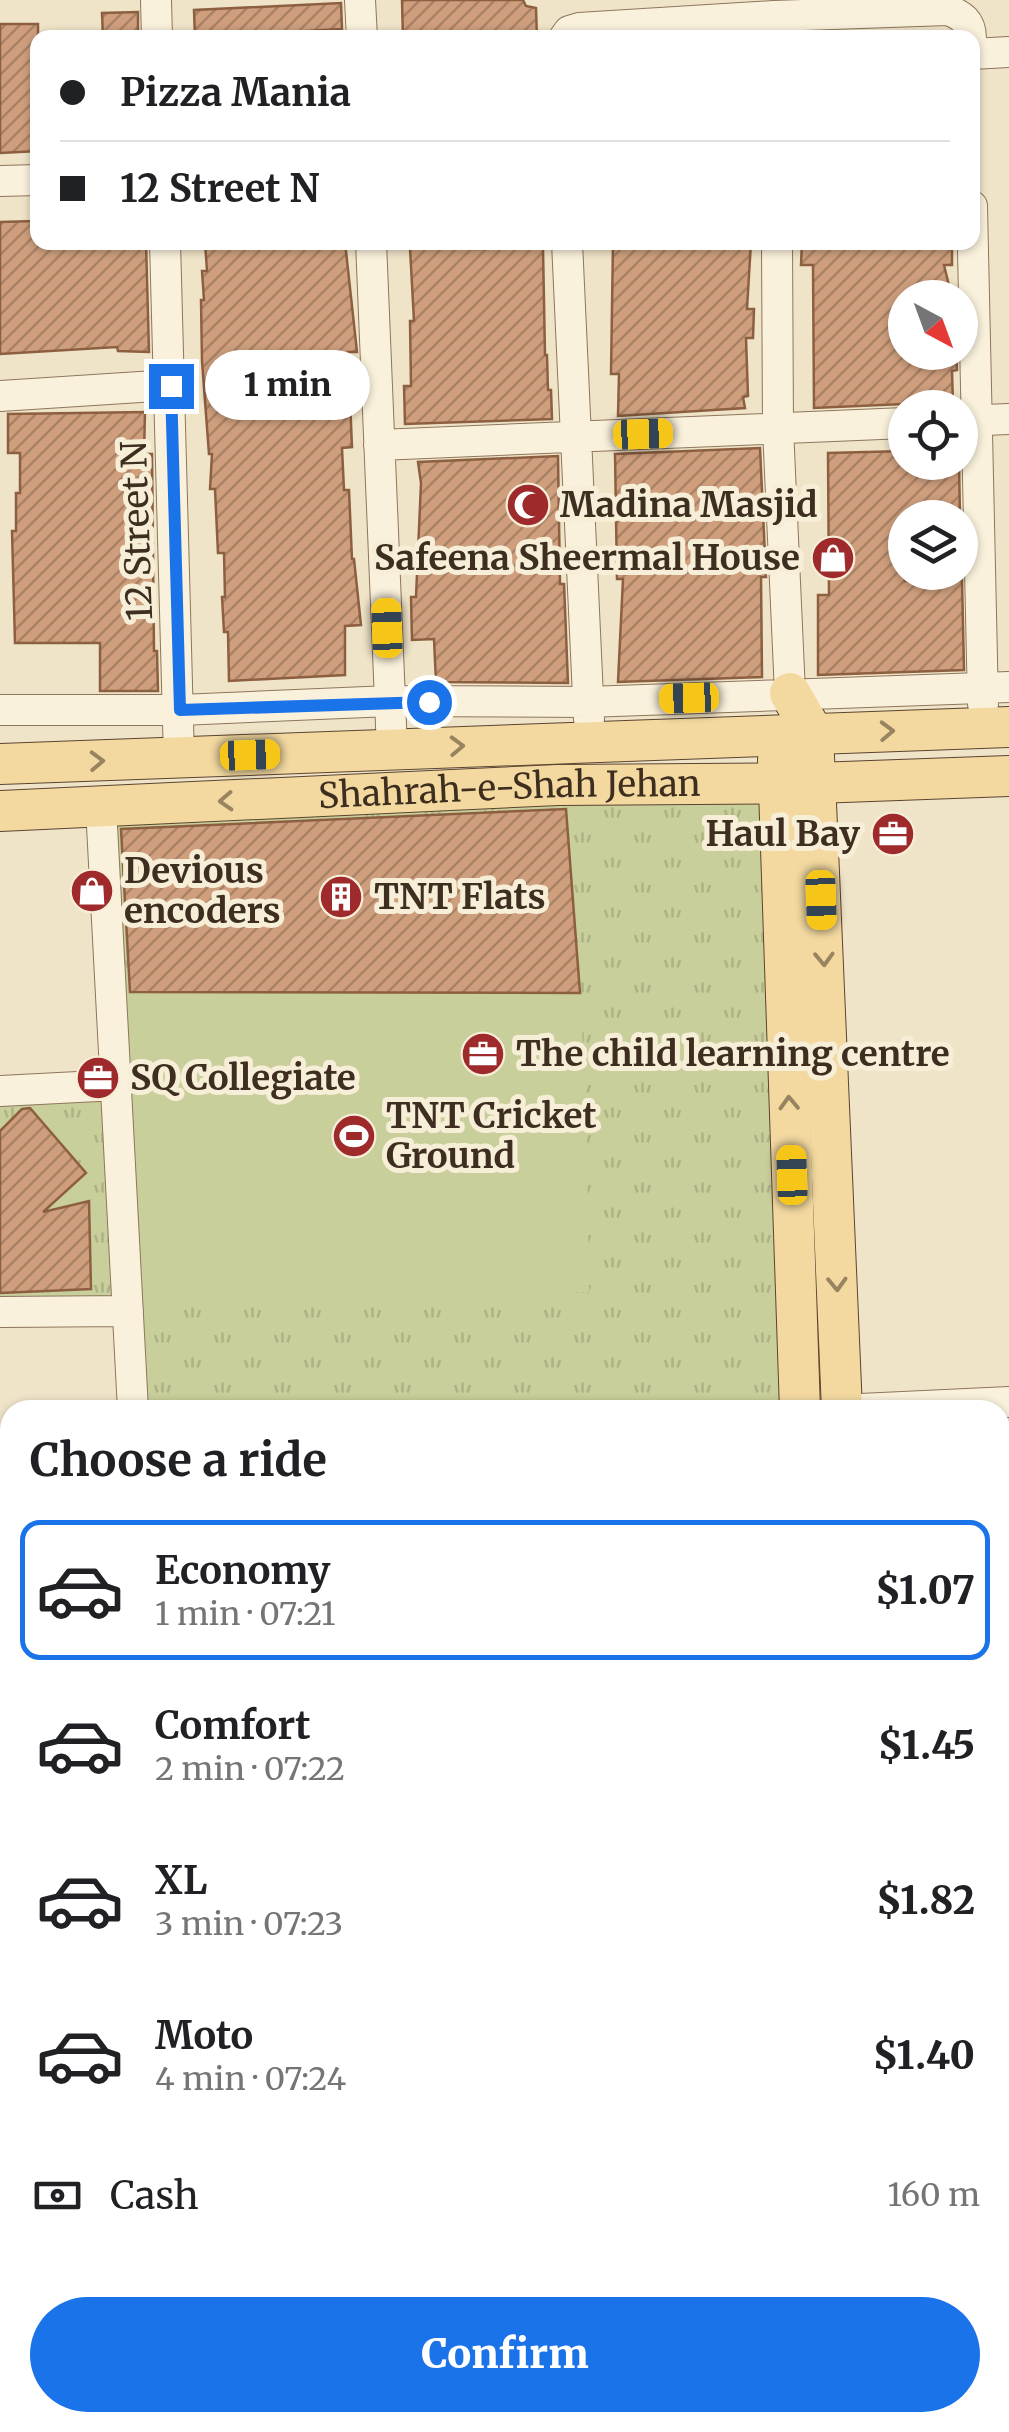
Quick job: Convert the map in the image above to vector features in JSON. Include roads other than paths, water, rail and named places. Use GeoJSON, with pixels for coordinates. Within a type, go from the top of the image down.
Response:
{"type":"FeatureCollection","features":[{"type":"Feature","properties":{"kind":"main road"},"geometry":{"type":"LineString","coordinates":[[790,693],[840,1400]]}},
{"type":"Feature","properties":{"kind":"main road"},"geometry":{"type":"LineString","coordinates":[[0,764],[392,749],[589,722],[795,734],[996,727]]}},
{"type":"Feature","properties":{"kind":"main road","name":"Shahrah-e-Shah Jehan"},"geometry":{"type":"LineString","coordinates":[[0,810],[558,785],[1009,776]]}},
{"type":"Feature","properties":{"kind":"main road"},"geometry":{"type":"LineString","coordinates":[[798,782],[800,1400]]}},
{"type":"Feature","properties":{"kind":"street"},"geometry":{"type":"LineString","coordinates":[[156,0],[157,30]]}},
{"type":"Feature","properties":{"kind":"street"},"geometry":{"type":"LineString","coordinates":[[360,0],[362,30]]}},
{"type":"Feature","properties":{"kind":"street"},"geometry":{"type":"LineString","coordinates":[[619,30],[948,10],[967,27]]}},
{"type":"Feature","properties":{"kind":"street"},"geometry":{"type":"LineString","coordinates":[[980,54],[1009,52]]}},
{"type":"Feature","properties":{"kind":"street"},"geometry":{"type":"LineString","coordinates":[[0,181],[30,180]]}},
{"type":"Feature","properties":{"kind":"street","name":"12 Street N"},"geometry":{"type":"LineString","coordinates":[[165,250],[179,758]]}},
{"type":"Feature","properties":{"kind":"street"},"geometry":{"type":"LineString","coordinates":[[370,250],[392,749]]}},
{"type":"Feature","properties":{"kind":"street"},"geometry":{"type":"LineString","coordinates":[[566,250],[589,722]]}},
{"type":"Feature","properties":{"kind":"street"},"geometry":{"type":"LineString","coordinates":[[777,250],[778,428],[790,693]]}},
{"type":"Feature","properties":{"kind":"street"},"geometry":{"type":"LineString","coordinates":[[969,390],[971,250]]}},
{"type":"Feature","properties":{"kind":"street"},"geometry":{"type":"LineString","coordinates":[[0,396],[171,386]]}},
{"type":"Feature","properties":{"kind":"street"},"geometry":{"type":"LineString","coordinates":[[978,421],[1009,419]]}},
{"type":"Feature","properties":{"kind":"street"},"geometry":{"type":"LineString","coordinates":[[379,445],[888,425]]}},
{"type":"Feature","properties":{"kind":"street"},"geometry":{"type":"LineString","coordinates":[[974,480],[996,687],[996,727]]}},
{"type":"Feature","properties":{"kind":"street"},"geometry":{"type":"LineString","coordinates":[[0,710],[180,710],[390,702],[589,722],[790,693],[996,687]]}},
{"type":"Feature","properties":{"kind":"street"},"geometry":{"type":"LineString","coordinates":[[101,807],[132,1400]]}},
{"type":"Feature","properties":{"kind":"street"},"geometry":{"type":"LineString","coordinates":[[0,1091],[117,1086]]}},
{"type":"Feature","properties":{"kind":"street"},"geometry":{"type":"LineString","coordinates":[[0,1312],[128,1310]]}},
{"type":"Feature","properties":{"kind":"place","name":"Madina Masjid"},"geometry":{"type":"Point","coordinates":[528,505]}},
{"type":"Feature","properties":{"kind":"place","name":"Safeena Sheermal House"},"geometry":{"type":"Point","coordinates":[833,558]}},
{"type":"Feature","properties":{"kind":"place","name":"Haul Bay"},"geometry":{"type":"Point","coordinates":[893,834]}},
{"type":"Feature","properties":{"kind":"place","name":"Devious encoders"},"geometry":{"type":"Point","coordinates":[92,891]}},
{"type":"Feature","properties":{"kind":"place","name":"TNT Flats"},"geometry":{"type":"Point","coordinates":[341,897]}},
{"type":"Feature","properties":{"kind":"place","name":"The child learning centre"},"geometry":{"type":"Point","coordinates":[483,1054]}},
{"type":"Feature","properties":{"kind":"place","name":"SQ Collegiate"},"geometry":{"type":"Point","coordinates":[98,1078]}},
{"type":"Feature","properties":{"kind":"place","name":"TNT Cricket Ground"},"geometry":{"type":"Point","coordinates":[354,1136]}}]}
